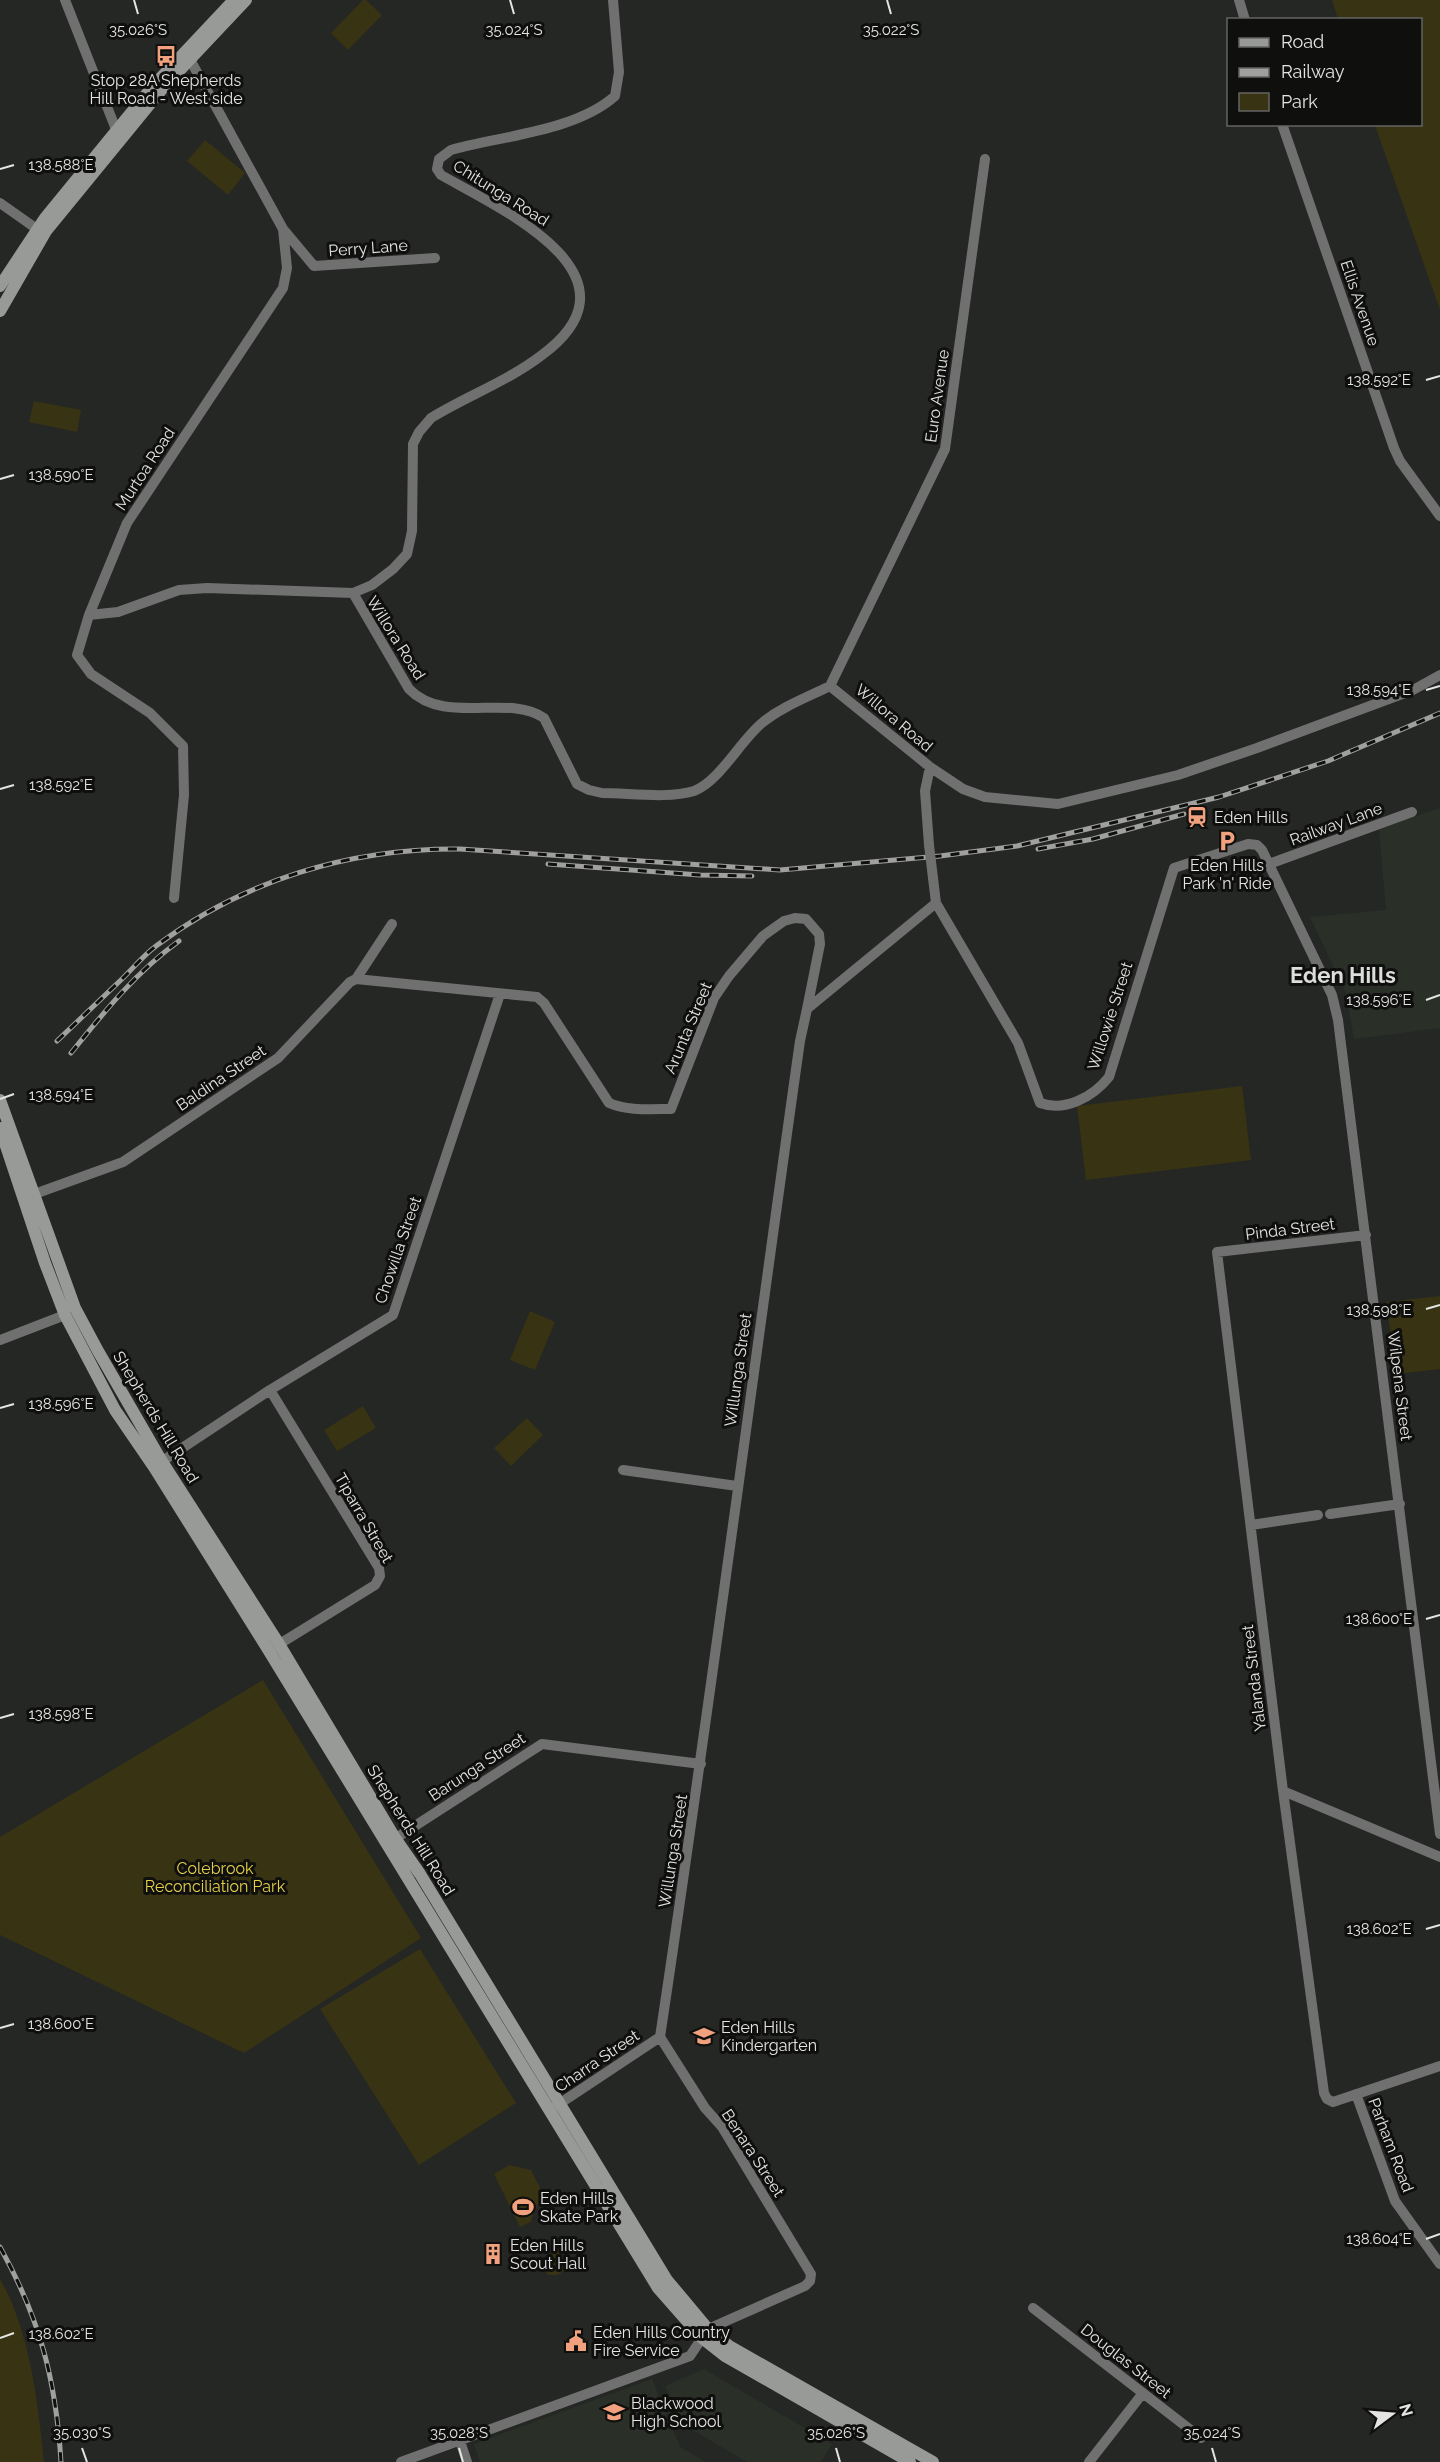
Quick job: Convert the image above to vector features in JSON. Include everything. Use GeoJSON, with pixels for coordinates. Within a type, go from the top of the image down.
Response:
{"type":"FeatureCollection","features":[{"type":"Feature","properties":{"kind":"main road"},"geometry":{"type":"LineString","coordinates":[[0,286],[40,231],[234,0]]}},
{"type":"Feature","properties":{"kind":"main road"},"geometry":{"type":"LineString","coordinates":[[188,55],[246,0]]}},
{"type":"Feature","properties":{"kind":"main road"},"geometry":{"type":"LineString","coordinates":[[0,311],[40,231]]}},
{"type":"Feature","properties":{"kind":"main road","name":"Shepherds Hill Road"},"geometry":{"type":"LineString","coordinates":[[0,1100],[65,1315],[115,1410],[158,1464]]}},
{"type":"Feature","properties":{"kind":"main road","name":"Shepherds Hill Road"},"geometry":{"type":"LineString","coordinates":[[0,1128],[75,1308],[158,1464],[274,1648],[390,1841],[555,2106],[658,2288],[705,2333],[725,2356],[910,2462]]}},
{"type":"Feature","properties":{"kind":"main road","name":"Shepherds Hill Road"},"geometry":{"type":"LineString","coordinates":[[705,2333],[933,2462]]}},
{"type":"Feature","properties":{"kind":"street"},"geometry":{"type":"LineString","coordinates":[[65,0],[119,137]]}},
{"type":"Feature","properties":{"kind":"street","name":"Chitunga Road"},"geometry":{"type":"LineString","coordinates":[[353,593],[372,585],[393,569],[407,554],[412,531],[413,444],[419,432],[431,418],[542,356],[560,340],[576,319],[580,304],[580,290],[576,275],[563,256],[540,233],[441,174],[437,169],[439,159],[451,150],[541,128],[593,112],[615,96],[619,72],[613,0]]}},
{"type":"Feature","properties":{"kind":"street"},"geometry":{"type":"LineString","coordinates":[[1239,0],[1244,18]]}},
{"type":"Feature","properties":{"kind":"street","name":"Murtoa Road"},"geometry":{"type":"LineString","coordinates":[[174,898],[184,795],[183,746],[150,713],[91,674],[77,655],[89,615],[127,523],[283,288],[287,268],[283,229],[188,55]]}},
{"type":"Feature","properties":{"kind":"street","name":"Ellis Avenue"},"geometry":{"type":"LineString","coordinates":[[1283,126],[1394,448],[1400,461],[1440,516]]}},
{"type":"Feature","properties":{"kind":"street","name":"Euro Avenue"},"geometry":{"type":"LineString","coordinates":[[831,686],[945,449],[985,159]]}},
{"type":"Feature","properties":{"kind":"street"},"geometry":{"type":"LineString","coordinates":[[0,203],[40,231]]}},
{"type":"Feature","properties":{"kind":"street","name":"Perry Lane"},"geometry":{"type":"LineString","coordinates":[[283,229],[314,266],[435,258]]}},
{"type":"Feature","properties":{"kind":"street","name":"Willora Road"},"geometry":{"type":"LineString","coordinates":[[89,615],[118,612],[179,590],[207,588],[353,593],[409,689],[418,698],[464,709],[526,710],[536,713],[544,718],[577,784],[602,793],[678,794],[695,790],[708,783],[745,738],[760,724],[831,686],[930,767],[975,795],[1020,802],[1058,804],[1201,767],[1413,690],[1440,675]]}},
{"type":"Feature","properties":{"kind":"street"},"geometry":{"type":"LineString","coordinates":[[807,1009],[936,903],[925,791],[930,767]]}},
{"type":"Feature","properties":{"kind":"street","name":"Railway Lane"},"geometry":{"type":"LineString","coordinates":[[1269,864],[1412,812]]}},
{"type":"Feature","properties":{"kind":"street","name":"Willowie Street"},"geometry":{"type":"LineString","coordinates":[[936,903],[1018,1043],[1040,1103],[1053,1107],[1079,1100],[1100,1088],[1109,1077],[1174,868],[1248,844],[1257,845],[1262,850]]}},
{"type":"Feature","properties":{"kind":"street","name":"Wilpena Street"},"geometry":{"type":"LineString","coordinates":[[1262,850],[1332,995],[1338,1020],[1440,1834]]}},
{"type":"Feature","properties":{"kind":"street","name":"Arunta Street"},"geometry":{"type":"LineString","coordinates":[[500,994],[537,997],[544,1003],[609,1103],[643,1109],[671,1109],[714,998],[729,976],[764,936],[784,921],[795,918],[806,919],[819,934],[820,944],[807,1009]]}},
{"type":"Feature","properties":{"kind":"street","name":"Baldina Street"},"geometry":{"type":"LineString","coordinates":[[28,1196],[123,1162],[279,1058],[350,982],[356,979],[392,924]]}},
{"type":"Feature","properties":{"kind":"street"},"geometry":{"type":"LineString","coordinates":[[356,979],[500,994]]}},
{"type":"Feature","properties":{"kind":"street","name":"Chowilla Street"},"geometry":{"type":"LineString","coordinates":[[158,1464],[270,1390],[393,1315],[500,994]]}},
{"type":"Feature","properties":{"kind":"street","name":"Willunga Street"},"geometry":{"type":"LineString","coordinates":[[660,2037],[701,1764],[737,1486],[800,1041],[807,1009]]}},
{"type":"Feature","properties":{"kind":"street","name":"Pinda Street"},"geometry":{"type":"LineString","coordinates":[[1217,1252],[1366,1234]]}},
{"type":"Feature","properties":{"kind":"street","name":"Yalanda Street"},"geometry":{"type":"LineString","coordinates":[[1217,1252],[1283,1791],[1324,2093],[1327,2099],[1333,2102],[1356,2094]]}},
{"type":"Feature","properties":{"kind":"street"},"geometry":{"type":"LineString","coordinates":[[0,1340],[65,1315]]}},
{"type":"Feature","properties":{"kind":"street","name":"Tiparra Street"},"geometry":{"type":"LineString","coordinates":[[270,1390],[379,1568],[380,1576],[375,1585],[274,1648]]}},
{"type":"Feature","properties":{"kind":"street"},"geometry":{"type":"LineString","coordinates":[[623,1470],[737,1486]]}},
{"type":"Feature","properties":{"kind":"street"},"geometry":{"type":"LineString","coordinates":[[1330,1514],[1400,1504]]}},
{"type":"Feature","properties":{"kind":"street"},"geometry":{"type":"LineString","coordinates":[[1251,1525],[1318,1515]]}},
{"type":"Feature","properties":{"kind":"street","name":"Barunga Street"},"geometry":{"type":"LineString","coordinates":[[390,1841],[542,1744],[701,1764]]}},
{"type":"Feature","properties":{"kind":"street"},"geometry":{"type":"LineString","coordinates":[[1283,1791],[1440,1857]]}},
{"type":"Feature","properties":{"kind":"street","name":"Charra Street"},"geometry":{"type":"LineString","coordinates":[[555,2106],[660,2037]]}},
{"type":"Feature","properties":{"kind":"street","name":"Benara Street"},"geometry":{"type":"LineString","coordinates":[[660,2037],[705,2108],[722,2127],[812,2274],[805,2286],[705,2333]]}},
{"type":"Feature","properties":{"kind":"street"},"geometry":{"type":"LineString","coordinates":[[1356,2094],[1440,2066]]}},
{"type":"Feature","properties":{"kind":"street","name":"Parham Road"},"geometry":{"type":"LineString","coordinates":[[1356,2094],[1395,2200],[1440,2264]]}},
{"type":"Feature","properties":{"kind":"street","name":"Douglas Street"},"geometry":{"type":"LineString","coordinates":[[1033,2308],[1201,2438]]}},
{"type":"Feature","properties":{"kind":"street"},"geometry":{"type":"LineString","coordinates":[[401,2462],[690,2356],[705,2333]]}},
{"type":"Feature","properties":{"kind":"street"},"geometry":{"type":"LineString","coordinates":[[1089,2462],[1143,2393]]}},
{"type":"Feature","properties":{"kind":"street"},"geometry":{"type":"LineString","coordinates":[[460,2441],[467,2462]]}},
{"type":"Feature","properties":{"kind":"shaded area"},"geometry":{"type":"Polygon","coordinates":[[[1440,808],[1440,1028],[1354,1039],[1346,993],[1310,917],[1386,910],[1379,829],[1440,808]]]}},
{"type":"Feature","properties":{"kind":"shaded area"},"geometry":{"type":"Polygon","coordinates":[[[704,2369],[832,2444],[821,2462],[747,2462],[691,2429],[676,2411],[665,2386],[704,2369]]]}},
{"type":"Feature","properties":{"kind":"shaded area","name":"Blackwood High School"},"geometry":{"type":"Polygon","coordinates":[[[652,2379],[680,2447],[706,2462],[480,2462],[474,2444],[652,2379]]]}},
{"type":"Feature","properties":{"kind":"green space"},"geometry":{"type":"Polygon","coordinates":[[[363,0],[366,0],[382,15],[348,50],[331,33],[363,0]]]}},
{"type":"Feature","properties":{"kind":"green space"},"geometry":{"type":"Polygon","coordinates":[[[1332,0],[1440,0],[1440,310],[1375,126],[1422,126],[1422,18],[1338,18],[1332,0]]]}},
{"type":"Feature","properties":{"kind":"green space"},"geometry":{"type":"Polygon","coordinates":[[[205,140],[245,173],[228,195],[187,161],[205,140]]]}},
{"type":"Feature","properties":{"kind":"green space"},"geometry":{"type":"Polygon","coordinates":[[[34,401],[81,410],[77,432],[29,422],[34,401]]]}},
{"type":"Feature","properties":{"kind":"green space"},"geometry":{"type":"Polygon","coordinates":[[[1242,1086],[1251,1160],[1086,1180],[1077,1106],[1242,1086]]]}},
{"type":"Feature","properties":{"kind":"green space"},"geometry":{"type":"Polygon","coordinates":[[[1440,1296],[1440,1369],[1397,1374],[1386,1302],[1440,1296]]]}},
{"type":"Feature","properties":{"kind":"green space"},"geometry":{"type":"Polygon","coordinates":[[[530,1311],[555,1322],[535,1370],[510,1360],[530,1311]]]}},
{"type":"Feature","properties":{"kind":"green space"},"geometry":{"type":"Polygon","coordinates":[[[363,1406],[376,1428],[337,1451],[324,1430],[363,1406]]]}},
{"type":"Feature","properties":{"kind":"green space"},"geometry":{"type":"Polygon","coordinates":[[[527,1418],[543,1435],[511,1466],[494,1448],[527,1418]]]}},
{"type":"Feature","properties":{"kind":"green space","name":"Colebrook Reconciliation Park"},"geometry":{"type":"Polygon","coordinates":[[[263,1680],[421,1938],[244,2053],[0,1935],[0,1837],[263,1680]]]}},
{"type":"Feature","properties":{"kind":"green space"},"geometry":{"type":"Polygon","coordinates":[[[420,1949],[516,2103],[419,2165],[320,2009],[420,1949]]]}},
{"type":"Feature","properties":{"kind":"green space","name":"Eden Hills Skate Park"},"geometry":{"type":"Polygon","coordinates":[[[509,2165],[531,2170],[543,2194],[532,2221],[520,2227],[494,2174],[509,2165]]]}},
{"type":"Feature","properties":{"kind":"green space"},"geometry":{"type":"Polygon","coordinates":[[[559,2250],[569,2267],[558,2275],[548,2275],[540,2260],[559,2250]]]}},
{"type":"Feature","properties":{"kind":"green space"},"geometry":{"type":"Polygon","coordinates":[[[0,2279],[19,2321],[26,2344],[39,2416],[44,2462],[0,2462],[0,2279]]]}},
{"type":"Feature","properties":{"kind":"railway"},"geometry":{"type":"LineString","coordinates":[[57,1041],[147,953],[190,923],[262,886],[300,872],[339,862],[378,854],[460,849],[780,870],[940,856],[1017,846],[1219,797],[1328,761],[1440,713]]}},
{"type":"Feature","properties":{"kind":"railway"},"geometry":{"type":"LineString","coordinates":[[1038,849],[1093,839],[1184,814]]}},
{"type":"Feature","properties":{"kind":"railway"},"geometry":{"type":"LineString","coordinates":[[548,864],[700,875],[752,876]]}},
{"type":"Feature","properties":{"kind":"railway"},"geometry":{"type":"LineString","coordinates":[[71,1053],[135,979],[179,941]]}},
{"type":"Feature","properties":{"kind":"railway"},"geometry":{"type":"LineString","coordinates":[[0,2247],[26,2299],[44,2351],[55,2404],[61,2462]]}},
{"type":"Feature","properties":{"kind":"place","name":"Stop 28A Shepherds Hill Road - West side"},"geometry":{"type":"Point","coordinates":[166,56]}},
{"type":"Feature","properties":{"kind":"place","name":"Eden Hills"},"geometry":{"type":"Point","coordinates":[1197,817]}},
{"type":"Feature","properties":{"kind":"place","name":"Eden Hills Park 'n' Ride"},"geometry":{"type":"Point","coordinates":[1227,841]}},
{"type":"Feature","properties":{"kind":"place","name":"Eden Hills Kindergarten"},"geometry":{"type":"Point","coordinates":[704,2036]}},
{"type":"Feature","properties":{"kind":"place","name":"Eden Hills Skate Park"},"geometry":{"type":"Point","coordinates":[523,2207]}},
{"type":"Feature","properties":{"kind":"place","name":"Eden Hills Scout Hall"},"geometry":{"type":"Point","coordinates":[493,2254]}},
{"type":"Feature","properties":{"kind":"place","name":"Eden Hills Country Fire Service"},"geometry":{"type":"Point","coordinates":[576,2341]}},
{"type":"Feature","properties":{"kind":"place","name":"Blackwood High School"},"geometry":{"type":"Point","coordinates":[614,2412]}},
{"type":"Feature","properties":{"kind":"district","name":"Eden Hills"},"geometry":{"type":"Point","coordinates":[1343,975]}}]}
